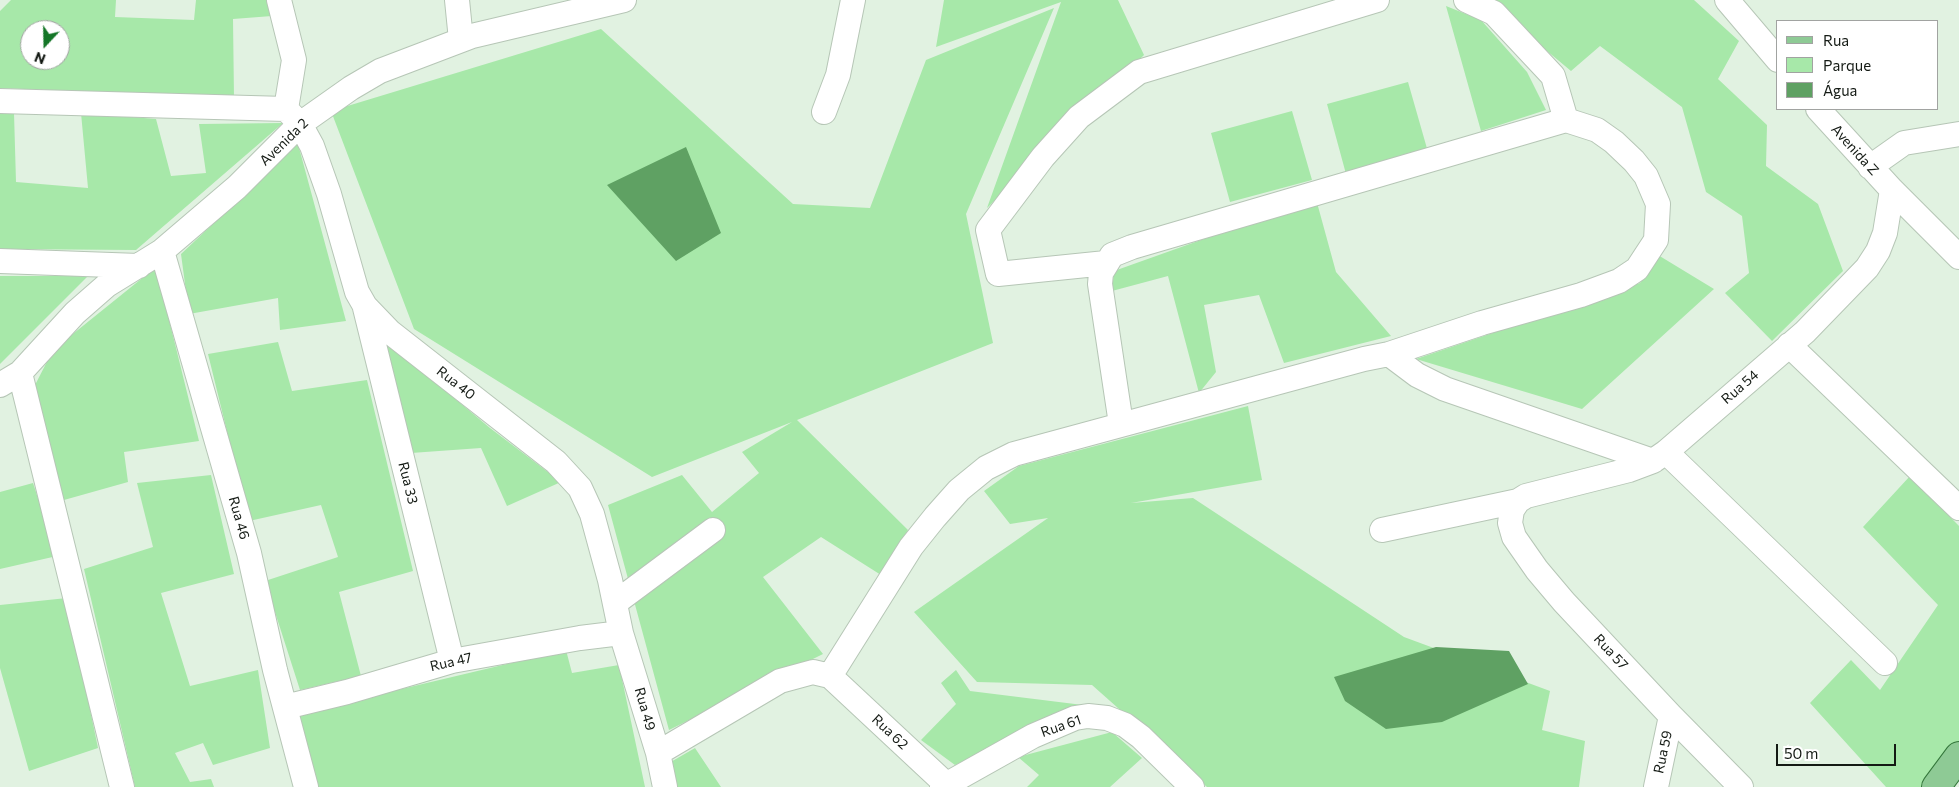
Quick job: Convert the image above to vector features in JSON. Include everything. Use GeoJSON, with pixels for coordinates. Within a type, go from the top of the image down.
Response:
{"type":"FeatureCollection","features":[{"type":"Feature","properties":{"kind":"main road"},"geometry":{"type":"LineString","coordinates":[[1936,787],[1959,756]]}},
{"type":"Feature","properties":{"kind":"street"},"geometry":{"type":"LineString","coordinates":[[0,101],[293,117],[294,60],[279,0]]}},
{"type":"Feature","properties":{"kind":"street"},"geometry":{"type":"LineString","coordinates":[[457,0],[461,40]]}},
{"type":"Feature","properties":{"kind":"street","name":"Avenida 2"},"geometry":{"type":"LineString","coordinates":[[10,379],[107,285],[162,251],[237,187],[293,117],[336,98],[380,71],[461,40],[624,0]]}},
{"type":"Feature","properties":{"kind":"street"},"geometry":{"type":"LineString","coordinates":[[824,112],[838,75],[853,0]]}},
{"type":"Feature","properties":{"kind":"street"},"geometry":{"type":"LineString","coordinates":[[1106,263],[998,274],[988,230],[1043,157],[1079,117],[1139,72],[1377,0]]}},
{"type":"Feature","properties":{"kind":"street"},"geometry":{"type":"LineString","coordinates":[[1466,0],[1494,13],[1553,76],[1566,120]]}},
{"type":"Feature","properties":{"kind":"street"},"geometry":{"type":"LineString","coordinates":[[1727,0],[1776,58]]}},
{"type":"Feature","properties":{"kind":"street","name":"Avenida Z"},"geometry":{"type":"LineString","coordinates":[[1819,110],[1892,190],[1959,257]]}},
{"type":"Feature","properties":{"kind":"street","name":"Rua 40"},"geometry":{"type":"LineString","coordinates":[[293,117],[312,146],[334,210],[357,292],[365,306],[390,332],[556,462],[580,488],[592,514],[621,633]]}},
{"type":"Feature","properties":{"kind":"street"},"geometry":{"type":"LineString","coordinates":[[658,753],[780,681],[813,672],[830,676],[912,547],[959,490],[986,468],[1014,454],[1364,359],[1389,354],[1482,323],[1581,295],[1619,281],[1637,269],[1656,240],[1658,204],[1646,176],[1634,161],[1598,130],[1566,120],[1132,247],[1112,255],[1101,273],[1101,299],[1121,424]]}},
{"type":"Feature","properties":{"kind":"street"},"geometry":{"type":"LineString","coordinates":[[1870,166],[1904,143],[1959,134]]}},
{"type":"Feature","properties":{"kind":"street","name":"Rua 54"},"geometry":{"type":"LineString","coordinates":[[1382,530],[1518,501],[1526,496],[1629,470],[1659,457],[1805,332],[1867,268],[1878,251],[1885,233],[1892,190]]}},
{"type":"Feature","properties":{"kind":"street","name":"Rua 46"},"geometry":{"type":"LineString","coordinates":[[162,251],[249,553],[275,670],[306,787]]}},
{"type":"Feature","properties":{"kind":"street"},"geometry":{"type":"LineString","coordinates":[[0,261],[139,266]]}},
{"type":"Feature","properties":{"kind":"street","name":"Rua 33"},"geometry":{"type":"LineString","coordinates":[[365,306],[452,660]]}},
{"type":"Feature","properties":{"kind":"street"},"geometry":{"type":"LineString","coordinates":[[1789,345],[1959,508]]}},
{"type":"Feature","properties":{"kind":"street"},"geometry":{"type":"LineString","coordinates":[[1389,354],[1417,376],[1445,389],[1659,457],[1886,663]]}},
{"type":"Feature","properties":{"kind":"street"},"geometry":{"type":"LineString","coordinates":[[10,379],[122,787]]}},
{"type":"Feature","properties":{"kind":"street","name":"Rua 57"},"geometry":{"type":"LineString","coordinates":[[1518,501],[1512,510],[1510,523],[1514,537],[1537,570],[1564,602],[1671,716],[1742,787]]}},
{"type":"Feature","properties":{"kind":"street"},"geometry":{"type":"LineString","coordinates":[[615,603],[713,530]]}},
{"type":"Feature","properties":{"kind":"street","name":"Rua 47"},"geometry":{"type":"LineString","coordinates":[[285,707],[347,692],[452,660],[580,638],[621,633]]}},
{"type":"Feature","properties":{"kind":"street","name":"Rua 49"},"geometry":{"type":"LineString","coordinates":[[621,633],[658,753],[665,787]]}},
{"type":"Feature","properties":{"kind":"street","name":"Rua 62"},"geometry":{"type":"LineString","coordinates":[[830,676],[946,786]]}},
{"type":"Feature","properties":{"kind":"street","name":"Rua 61"},"geometry":{"type":"LineString","coordinates":[[946,786],[1033,736],[1075,718],[1088,716],[1107,718],[1125,725],[1141,737],[1192,787]]}},
{"type":"Feature","properties":{"kind":"street","name":"Rua 59"},"geometry":{"type":"LineString","coordinates":[[1656,787],[1671,716]]}},
{"type":"Feature","properties":{"kind":"green space"},"geometry":{"type":"Polygon","coordinates":[[[11,0],[116,0],[115,17],[194,20],[196,0],[267,0],[272,16],[233,19],[234,98],[0,88],[0,11],[11,0]]]}},
{"type":"Feature","properties":{"kind":"green space"},"geometry":{"type":"Polygon","coordinates":[[[944,0],[1118,0],[1144,55],[987,208],[1061,2],[936,47],[944,0]]]}},
{"type":"Feature","properties":{"kind":"green space"},"geometry":{"type":"Polygon","coordinates":[[[1486,0],[1694,0],[1739,41],[1718,79],[1767,125],[1766,166],[1818,204],[1843,271],[1772,341],[1725,293],[1749,273],[1742,216],[1706,192],[1682,107],[1600,46],[1571,71],[1486,0]]]}},
{"type":"Feature","properties":{"kind":"green space"},"geometry":{"type":"Polygon","coordinates":[[[1446,6],[1481,20],[1527,72],[1546,110],[1481,131],[1446,6]]]}},
{"type":"Feature","properties":{"kind":"green space"},"geometry":{"type":"Polygon","coordinates":[[[1054,8],[966,214],[993,343],[797,420],[908,530],[881,575],[821,537],[763,577],[823,654],[669,730],[608,505],[682,475],[712,512],[759,473],[742,452],[792,422],[652,477],[414,329],[331,111],[601,29],[793,204],[870,208],[926,60],[1054,8]]]}},
{"type":"Feature","properties":{"kind":"green space"},"geometry":{"type":"Polygon","coordinates":[[[1408,82],[1428,152],[1346,174],[1327,104],[1408,82]]]}},
{"type":"Feature","properties":{"kind":"green space"},"geometry":{"type":"Polygon","coordinates":[[[1292,111],[1312,180],[1230,202],[1211,133],[1292,111]]]}},
{"type":"Feature","properties":{"kind":"green space"},"geometry":{"type":"Polygon","coordinates":[[[0,113],[14,113],[16,182],[88,188],[81,113],[156,119],[171,176],[206,173],[199,124],[283,123],[136,250],[0,249],[0,113]]]}},
{"type":"Feature","properties":{"kind":"green space"},"geometry":{"type":"Polygon","coordinates":[[[298,144],[346,321],[280,330],[278,298],[189,314],[181,254],[298,144]]]}},
{"type":"Feature","properties":{"kind":"green space"},"geometry":{"type":"Polygon","coordinates":[[[1316,199],[1336,272],[1391,336],[1284,363],[1259,295],[1204,305],[1216,372],[1199,393],[1168,276],[1112,291],[1114,271],[1316,199]]]}},
{"type":"Feature","properties":{"kind":"green space"},"geometry":{"type":"Polygon","coordinates":[[[1658,255],[1714,289],[1582,409],[1416,359],[1640,283],[1658,255]]]}},
{"type":"Feature","properties":{"kind":"green space"},"geometry":{"type":"Polygon","coordinates":[[[156,267],[199,441],[124,452],[128,482],[64,500],[34,387],[53,350],[156,267]]]}},
{"type":"Feature","properties":{"kind":"green space"},"geometry":{"type":"Polygon","coordinates":[[[0,276],[88,276],[0,364],[0,276]]]}},
{"type":"Feature","properties":{"kind":"green space"},"geometry":{"type":"Polygon","coordinates":[[[380,336],[490,428],[561,482],[507,506],[481,448],[411,453],[380,336]]]}},
{"type":"Feature","properties":{"kind":"green space"},"geometry":{"type":"Polygon","coordinates":[[[278,342],[292,391],[367,380],[413,571],[339,592],[361,676],[300,690],[265,581],[338,557],[321,505],[249,521],[208,354],[278,342]]]}},
{"type":"Feature","properties":{"kind":"green space"},"geometry":{"type":"Polygon","coordinates":[[[1248,406],[1262,480],[1131,503],[1193,498],[1404,637],[1550,691],[1542,730],[1585,741],[1579,787],[1207,787],[1092,685],[977,682],[914,612],[1048,518],[1010,524],[984,491],[1019,466],[1248,406]]]}},
{"type":"Feature","properties":{"kind":"green space"},"geometry":{"type":"Polygon","coordinates":[[[211,475],[234,574],[161,593],[190,686],[258,670],[270,748],[213,765],[203,743],[175,753],[190,782],[211,779],[214,787],[135,787],[84,569],[153,547],[137,483],[211,475]]]}},
{"type":"Feature","properties":{"kind":"green space"},"geometry":{"type":"Polygon","coordinates":[[[1910,476],[1959,526],[1959,751],[1932,787],[1886,787],[1810,703],[1851,660],[1880,690],[1938,605],[1863,527],[1910,476]]]}},
{"type":"Feature","properties":{"kind":"green space"},"geometry":{"type":"Polygon","coordinates":[[[33,483],[57,556],[0,569],[0,492],[33,483]]]}},
{"type":"Feature","properties":{"kind":"green space"},"geometry":{"type":"Polygon","coordinates":[[[67,598],[98,748],[29,771],[0,668],[0,605],[67,598]]]}},
{"type":"Feature","properties":{"kind":"green space"},"geometry":{"type":"Polygon","coordinates":[[[566,650],[572,673],[619,665],[645,787],[315,787],[296,714],[566,650]]]}},
{"type":"Feature","properties":{"kind":"green space"},"geometry":{"type":"Polygon","coordinates":[[[956,670],[970,691],[1091,706],[955,765],[921,740],[956,704],[941,683],[956,670]]]}},
{"type":"Feature","properties":{"kind":"green space"},"geometry":{"type":"Polygon","coordinates":[[[1112,732],[1142,758],[1110,787],[1027,787],[1039,775],[1018,757],[1112,732]]]}},
{"type":"Feature","properties":{"kind":"green space"},"geometry":{"type":"Polygon","coordinates":[[[695,748],[721,787],[677,787],[669,763],[695,748]]]}},
{"type":"Feature","properties":{"kind":"water"},"geometry":{"type":"Polygon","coordinates":[[[686,147],[721,233],[676,261],[607,185],[686,147]]]}},
{"type":"Feature","properties":{"kind":"water"},"geometry":{"type":"Polygon","coordinates":[[[1436,647],[1509,651],[1528,684],[1442,722],[1386,729],[1345,701],[1334,677],[1436,647]]]}}]}
